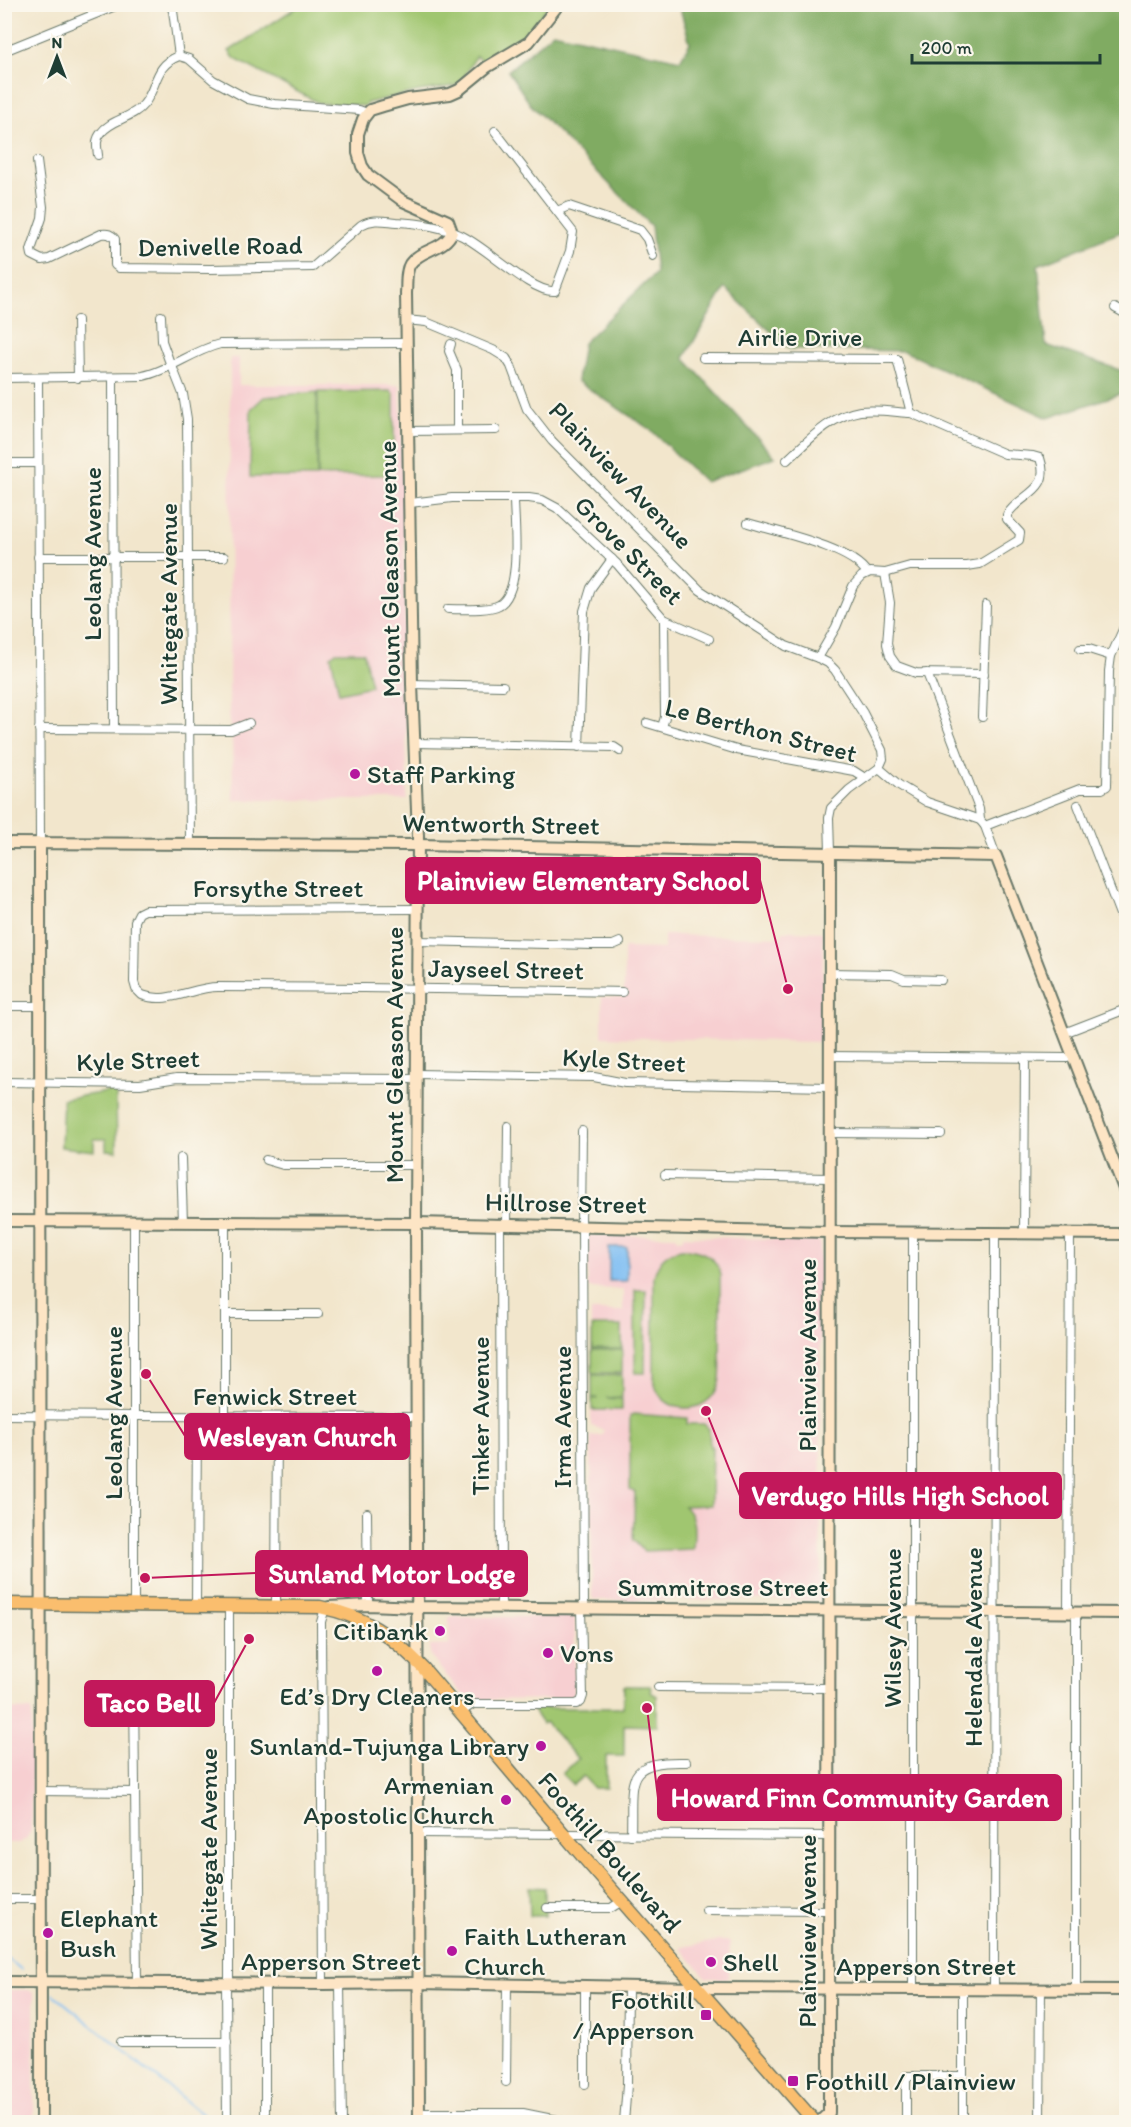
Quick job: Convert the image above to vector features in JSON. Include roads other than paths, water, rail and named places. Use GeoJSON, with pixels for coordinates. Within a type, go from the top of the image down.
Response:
{"type":"FeatureCollection","features":[{"type":"Feature","properties":{"kind":"main road","name":"Foothill Boulevard"},"geometry":{"type":"LineString","coordinates":[[4,1605],[323,1607],[346,1613],[369,1623],[398,1644],[461,1712],[622,1901],[817,2122]]}},
{"type":"Feature","properties":{"kind":"street"},"geometry":{"type":"LineString","coordinates":[[4,51],[120,4]]}},
{"type":"Feature","properties":{"kind":"street"},"geometry":{"type":"LineString","coordinates":[[170,4],[179,56]]}},
{"type":"Feature","properties":{"kind":"street"},"geometry":{"type":"LineString","coordinates":[[495,131],[571,227],[573,237],[557,288],[551,292],[518,275],[465,238],[452,232],[448,221],[403,201],[368,175],[359,160],[357,144],[360,126],[367,113],[376,108],[408,99],[446,95],[459,90],[487,66],[529,42],[559,4]]}},
{"type":"Feature","properties":{"kind":"street"},"geometry":{"type":"LineString","coordinates":[[179,56],[189,59],[213,80],[248,99],[274,104],[359,110],[367,113]]}},
{"type":"Feature","properties":{"kind":"street"},"geometry":{"type":"LineString","coordinates":[[98,155],[96,143],[100,134],[105,128],[141,108],[162,68],[179,56]]}},
{"type":"Feature","properties":{"kind":"street","name":"Denivelle Road"},"geometry":{"type":"LineString","coordinates":[[37,161],[43,207],[42,218],[31,250],[32,255],[42,260],[106,233],[115,239],[114,261],[118,268],[313,267],[369,221],[411,223],[452,232]]}},
{"type":"Feature","properties":{"kind":"street"},"geometry":{"type":"LineString","coordinates":[[557,211],[565,207],[575,207],[640,230],[647,239],[653,256]]}},
{"type":"Feature","properties":{"kind":"street","name":"Mount Gleason Avenue"},"geometry":{"type":"LineString","coordinates":[[419,2118],[416,1662],[418,844],[412,684],[406,320],[409,266],[419,256],[445,242],[452,232]]}},
{"type":"Feature","properties":{"kind":"street"},"geometry":{"type":"LineString","coordinates":[[1115,308],[1126,314]]}},
{"type":"Feature","properties":{"kind":"street","name":"Whitegate Avenue"},"geometry":{"type":"LineString","coordinates":[[162,316],[162,341],[183,394],[188,419],[190,844]]}},
{"type":"Feature","properties":{"kind":"street"},"geometry":{"type":"LineString","coordinates":[[78,320],[78,378]]}},
{"type":"Feature","properties":{"kind":"street","name":"Plainview Avenue"},"geometry":{"type":"LineString","coordinates":[[406,320],[426,322],[493,350],[506,358],[527,409],[552,441],[700,590],[786,646],[818,658]]}},
{"type":"Feature","properties":{"kind":"street"},"geometry":{"type":"LineString","coordinates":[[4,378],[143,376],[172,366],[202,349],[220,344],[407,343]]}},
{"type":"Feature","properties":{"kind":"street"},"geometry":{"type":"LineString","coordinates":[[451,344],[449,351],[457,370],[457,430]]}},
{"type":"Feature","properties":{"kind":"street","name":"Airlie Drive"},"geometry":{"type":"LineString","coordinates":[[703,358],[897,359],[911,413]]}},
{"type":"Feature","properties":{"kind":"street"},"geometry":{"type":"LineString","coordinates":[[38,378],[41,1082],[40,2122]]}},
{"type":"Feature","properties":{"kind":"street","name":"Leolang Avenue"},"geometry":{"type":"LineString","coordinates":[[113,378],[114,729]]}},
{"type":"Feature","properties":{"kind":"street"},"geometry":{"type":"LineString","coordinates":[[788,460],[818,432],[845,416],[861,411],[911,413],[1005,454],[1038,457],[1041,461],[1043,476],[1037,489],[1013,505],[1006,515],[1020,532],[1018,540],[984,562],[967,566],[910,566],[885,573],[867,573],[855,583],[836,627],[818,658],[835,670],[863,713],[882,752],[883,760],[879,768]]}},
{"type":"Feature","properties":{"kind":"street"},"geometry":{"type":"LineString","coordinates":[[409,431],[495,430]]}},
{"type":"Feature","properties":{"kind":"street"},"geometry":{"type":"LineString","coordinates":[[4,463],[37,463]]}},
{"type":"Feature","properties":{"kind":"street","name":"Grove Street"},"geometry":{"type":"LineString","coordinates":[[410,503],[452,498],[535,498],[552,505],[612,560],[664,619],[709,639]]}},
{"type":"Feature","properties":{"kind":"street"},"geometry":{"type":"LineString","coordinates":[[448,609],[495,607],[507,599],[515,570],[514,498]]}},
{"type":"Feature","properties":{"kind":"street"},"geometry":{"type":"LineString","coordinates":[[748,523],[818,543],[854,560],[867,573]]}},
{"type":"Feature","properties":{"kind":"street"},"geometry":{"type":"LineString","coordinates":[[38,557],[224,557]]}},
{"type":"Feature","properties":{"kind":"street"},"geometry":{"type":"LineString","coordinates":[[579,747],[584,611],[591,588],[612,560]]}},
{"type":"Feature","properties":{"kind":"street"},"geometry":{"type":"LineString","coordinates":[[885,573],[890,603],[886,639],[890,657],[898,667],[911,672],[984,674]]}},
{"type":"Feature","properties":{"kind":"street"},"geometry":{"type":"LineString","coordinates":[[982,717],[986,605]]}},
{"type":"Feature","properties":{"kind":"street"},"geometry":{"type":"LineString","coordinates":[[662,727],[665,717],[664,619]]}},
{"type":"Feature","properties":{"kind":"street"},"geometry":{"type":"LineString","coordinates":[[982,823],[1080,789],[1102,789],[1107,786],[1109,671],[1111,656],[1126,623]]}},
{"type":"Feature","properties":{"kind":"street"},"geometry":{"type":"LineString","coordinates":[[1080,649],[1089,649],[1111,656]]}},
{"type":"Feature","properties":{"kind":"street"},"geometry":{"type":"LineString","coordinates":[[927,673],[979,809],[982,823],[1126,1194]]}},
{"type":"Feature","properties":{"kind":"street"},"geometry":{"type":"LineString","coordinates":[[412,684],[504,686]]}},
{"type":"Feature","properties":{"kind":"street"},"geometry":{"type":"LineString","coordinates":[[39,729],[231,730],[249,723]]}},
{"type":"Feature","properties":{"kind":"street","name":"Le Berthon Street"},"geometry":{"type":"LineString","coordinates":[[647,723],[737,750],[854,771],[865,778]]}},
{"type":"Feature","properties":{"kind":"street"},"geometry":{"type":"LineString","coordinates":[[416,743],[614,747],[620,751]]}},
{"type":"Feature","properties":{"kind":"street","name":"Plainview Avenue"},"geometry":{"type":"LineString","coordinates":[[817,2122],[829,2113],[831,808],[840,798],[879,768]]}},
{"type":"Feature","properties":{"kind":"street","name":"Le Berthon Street"},"geometry":{"type":"LineString","coordinates":[[879,768],[899,785],[927,802],[982,823]]}},
{"type":"Feature","properties":{"kind":"street"},"geometry":{"type":"LineString","coordinates":[[1078,805],[1126,930]]}},
{"type":"Feature","properties":{"kind":"street","name":"Wentworth Street"},"geometry":{"type":"LineString","coordinates":[[4,843],[418,844],[996,856]]}},
{"type":"Feature","properties":{"kind":"street","name":"Forsythe Street"},"geometry":{"type":"LineString","coordinates":[[140,993],[134,982],[134,924],[139,913],[148,909],[418,909]]}},
{"type":"Feature","properties":{"kind":"street"},"geometry":{"type":"LineString","coordinates":[[417,941],[603,945],[620,942]]}},
{"type":"Feature","properties":{"kind":"street"},"geometry":{"type":"LineString","coordinates":[[829,973],[892,974],[904,979],[941,980]]}},
{"type":"Feature","properties":{"kind":"street","name":"Jayseel Street"},"geometry":{"type":"LineString","coordinates":[[140,993],[150,998],[169,998],[214,987],[622,992]]}},
{"type":"Feature","properties":{"kind":"street"},"geometry":{"type":"LineString","coordinates":[[4,1006],[40,1006]]}},
{"type":"Feature","properties":{"kind":"street"},"geometry":{"type":"LineString","coordinates":[[1064,1033],[1126,1009]]}},
{"type":"Feature","properties":{"kind":"street"},"geometry":{"type":"LineString","coordinates":[[829,1056],[1025,1059],[1073,1056]]}},
{"type":"Feature","properties":{"kind":"street"},"geometry":{"type":"LineString","coordinates":[[1024,1233],[1025,1059]]}},
{"type":"Feature","properties":{"kind":"street","name":"Kyle Street"},"geometry":{"type":"LineString","coordinates":[[4,1082],[140,1084],[177,1078],[594,1077],[625,1083],[829,1087]]}},
{"type":"Feature","properties":{"kind":"street","name":"Tinker Avenue"},"geometry":{"type":"LineString","coordinates":[[501,1608],[504,1224],[508,1126]]}},
{"type":"Feature","properties":{"kind":"street","name":"Irma Avenue"},"geometry":{"type":"LineString","coordinates":[[461,1712],[473,1704],[576,1704],[581,1702],[583,1696],[582,1131]]}},
{"type":"Feature","properties":{"kind":"street"},"geometry":{"type":"LineString","coordinates":[[830,1133],[941,1134]]}},
{"type":"Feature","properties":{"kind":"street"},"geometry":{"type":"LineString","coordinates":[[181,1158],[183,1222]]}},
{"type":"Feature","properties":{"kind":"street"},"geometry":{"type":"LineString","coordinates":[[266,1160],[283,1165],[416,1165]]}},
{"type":"Feature","properties":{"kind":"street"},"geometry":{"type":"LineString","coordinates":[[665,1175],[830,1178]]}},
{"type":"Feature","properties":{"kind":"street","name":"Hillrose Street"},"geometry":{"type":"LineString","coordinates":[[4,1221],[504,1224],[829,1232],[1126,1234]]}},
{"type":"Feature","properties":{"kind":"street","name":"Leolang Avenue"},"geometry":{"type":"LineString","coordinates":[[134,1222],[134,1605]]}},
{"type":"Feature","properties":{"kind":"street"},"geometry":{"type":"LineString","coordinates":[[225,1222],[225,1418]]}},
{"type":"Feature","properties":{"kind":"street","name":"Wilsey Avenue"},"geometry":{"type":"LineString","coordinates":[[913,1233],[913,1988]]}},
{"type":"Feature","properties":{"kind":"street","name":"Helendale Avenue"},"geometry":{"type":"LineString","coordinates":[[994,1989],[995,1233]]}},
{"type":"Feature","properties":{"kind":"street"},"geometry":{"type":"LineString","coordinates":[[1070,1234],[1076,1989]]}},
{"type":"Feature","properties":{"kind":"street"},"geometry":{"type":"LineString","coordinates":[[225,1314],[318,1314]]}},
{"type":"Feature","properties":{"kind":"street","name":"Fenwick Street"},"geometry":{"type":"LineString","coordinates":[[4,1415],[197,1418],[416,1417]]}},
{"type":"Feature","properties":{"kind":"street"},"geometry":{"type":"LineString","coordinates":[[196,1606],[197,1418]]}},
{"type":"Feature","properties":{"kind":"street"},"geometry":{"type":"LineString","coordinates":[[276,1418],[276,1606]]}},
{"type":"Feature","properties":{"kind":"street"},"geometry":{"type":"LineString","coordinates":[[368,1513],[368,1605]]}},
{"type":"Feature","properties":{"kind":"street","name":"Summitrose Street"},"geometry":{"type":"LineString","coordinates":[[323,1607],[368,1605],[1126,1613]]}},
{"type":"Feature","properties":{"kind":"street","name":"Whitegate Avenue"},"geometry":{"type":"LineString","coordinates":[[227,2122],[229,1606]]}},
{"type":"Feature","properties":{"kind":"street"},"geometry":{"type":"LineString","coordinates":[[323,1607],[321,1623],[323,1984]]}},
{"type":"Feature","properties":{"kind":"street"},"geometry":{"type":"LineString","coordinates":[[658,1687],[830,1688]]}},
{"type":"Feature","properties":{"kind":"street"},"geometry":{"type":"LineString","coordinates":[[134,1689],[137,1983]]}},
{"type":"Feature","properties":{"kind":"street"},"geometry":{"type":"LineString","coordinates":[[631,1835],[632,1788],[637,1774],[646,1765],[658,1762],[686,1762]]}},
{"type":"Feature","properties":{"kind":"street"},"geometry":{"type":"LineString","coordinates":[[40,1791],[135,1792]]}},
{"type":"Feature","properties":{"kind":"street"},"geometry":{"type":"LineString","coordinates":[[417,1833],[830,1836]]}},
{"type":"Feature","properties":{"kind":"street"},"geometry":{"type":"LineString","coordinates":[[4,1899],[41,1899]]}},
{"type":"Feature","properties":{"kind":"street"},"geometry":{"type":"LineString","coordinates":[[547,1908],[612,1908],[622,1901]]}},
{"type":"Feature","properties":{"kind":"street"},"geometry":{"type":"LineString","coordinates":[[706,1910],[829,1911]]}},
{"type":"Feature","properties":{"kind":"street","name":"Apperson Street"},"geometry":{"type":"LineString","coordinates":[[4,1982],[418,1983],[698,1988],[1126,1990]]}},
{"type":"Feature","properties":{"kind":"street"},"geometry":{"type":"LineString","coordinates":[[264,2122],[265,1984]]}},
{"type":"Feature","properties":{"kind":"street"},"geometry":{"type":"LineString","coordinates":[[340,1984],[342,2122]]}},
{"type":"Feature","properties":{"kind":"street"},"geometry":{"type":"LineString","coordinates":[[506,2082],[507,1985]]}},
{"type":"Feature","properties":{"kind":"street"},"geometry":{"type":"LineString","coordinates":[[585,1986],[585,2084]]}},
{"type":"Feature","properties":{"kind":"street"},"geometry":{"type":"LineString","coordinates":[[624,2122],[627,2085],[628,1987]]}},
{"type":"Feature","properties":{"kind":"street"},"geometry":{"type":"LineString","coordinates":[[963,1988],[963,2122]]}},
{"type":"Feature","properties":{"kind":"street"},"geometry":{"type":"LineString","coordinates":[[1040,2122],[1041,1989]]}},
{"type":"Feature","properties":{"kind":"street"},"geometry":{"type":"LineString","coordinates":[[121,2042],[227,2042]]}},
{"type":"Feature","properties":{"kind":"street"},"geometry":{"type":"LineString","coordinates":[[906,2122],[906,2076],[963,2076]]}},
{"type":"Feature","properties":{"kind":"street"},"geometry":{"type":"LineString","coordinates":[[419,2118],[523,2113],[567,2122]]}},
{"type":"Feature","properties":{"kind":"water"},"geometry":{"type":"Polygon","coordinates":[[[609,1247],[627,1247],[627,1281],[609,1281],[609,1247]]]}},
{"type":"Feature","properties":{"kind":"waterway"},"geometry":{"type":"LineString","coordinates":[[4,1956],[22,1970]]}},
{"type":"Feature","properties":{"kind":"waterway"},"geometry":{"type":"LineString","coordinates":[[53,1994],[212,2122]]}},
{"type":"Feature","properties":{"kind":"place","name":"Staff Parking"},"geometry":{"type":"Point","coordinates":[355,774]}},
{"type":"Feature","properties":{"kind":"place","name":"Plainview Elementary School"},"geometry":{"type":"Point","coordinates":[788,989]}},
{"type":"Feature","properties":{"kind":"place","name":"Wesleyan Church"},"geometry":{"type":"Point","coordinates":[146,1374]}},
{"type":"Feature","properties":{"kind":"place","name":"Verdugo Hills High School"},"geometry":{"type":"Point","coordinates":[706,1411]}},
{"type":"Feature","properties":{"kind":"place","name":"Sunland Motor Lodge"},"geometry":{"type":"Point","coordinates":[145,1578]}},
{"type":"Feature","properties":{"kind":"place","name":"Citibank"},"geometry":{"type":"Point","coordinates":[440,1631]}},
{"type":"Feature","properties":{"kind":"place","name":"Taco Bell"},"geometry":{"type":"Point","coordinates":[249,1639]}},
{"type":"Feature","properties":{"kind":"place","name":"Vons"},"geometry":{"type":"Point","coordinates":[548,1653]}},
{"type":"Feature","properties":{"kind":"place","name":"Ed’s Dry Cleaners"},"geometry":{"type":"Point","coordinates":[377,1671]}},
{"type":"Feature","properties":{"kind":"place","name":"Howard Finn Community Garden"},"geometry":{"type":"Point","coordinates":[647,1708]}},
{"type":"Feature","properties":{"kind":"place","name":"Sunland-Tujunga Library"},"geometry":{"type":"Point","coordinates":[541,1746]}},
{"type":"Feature","properties":{"kind":"place","name":"Armenian Apostolic Church"},"geometry":{"type":"Point","coordinates":[506,1800]}},
{"type":"Feature","properties":{"kind":"place","name":"Elephant Bush"},"geometry":{"type":"Point","coordinates":[48,1933]}},
{"type":"Feature","properties":{"kind":"place","name":"Faith Lutheran Church"},"geometry":{"type":"Point","coordinates":[452,1951]}},
{"type":"Feature","properties":{"kind":"place","name":"Shell"},"geometry":{"type":"Point","coordinates":[711,1962]}},
{"type":"Feature","properties":{"kind":"place","name":"Foothill / Apperson"},"geometry":{"type":"Point","coordinates":[706,2015]}},
{"type":"Feature","properties":{"kind":"place","name":"Foothill / Plainview"},"geometry":{"type":"Point","coordinates":[793,2081]}}]}
